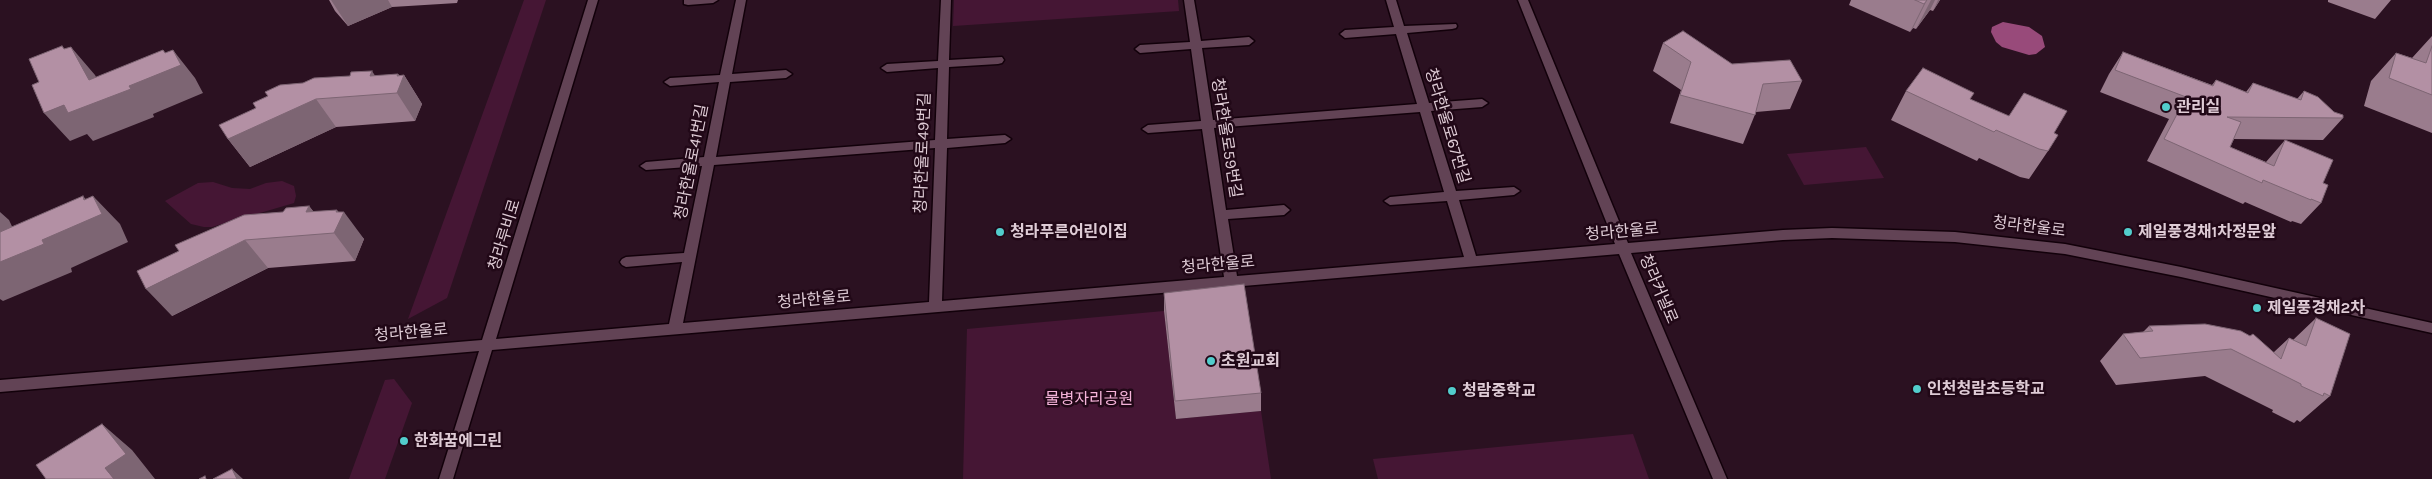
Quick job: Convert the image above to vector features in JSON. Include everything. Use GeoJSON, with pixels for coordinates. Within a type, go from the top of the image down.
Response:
{"type":"FeatureCollection","features":[{"type":"Feature","properties":{"kind":"street","name":"청라루비로"},"geometry":{"type":"LineString","coordinates":[[446,479],[593,0]]}},
{"type":"Feature","properties":{"kind":"street"},"geometry":{"type":"LineString","coordinates":[[688,2],[713,0]]}},
{"type":"Feature","properties":{"kind":"street","name":"청라한울로41번길"},"geometry":{"type":"LineString","coordinates":[[675,330],[741,0]]}},
{"type":"Feature","properties":{"kind":"street","name":"청라한울로49번길"},"geometry":{"type":"LineString","coordinates":[[935,307],[946,0]]}},
{"type":"Feature","properties":{"kind":"street","name":"청라한울로59번길"},"geometry":{"type":"LineString","coordinates":[[1189,0],[1232,282]]}},
{"type":"Feature","properties":{"kind":"street","name":"청라한울로67번길"},"geometry":{"type":"LineString","coordinates":[[1391,0],[1472,262]]}},
{"type":"Feature","properties":{"kind":"street","name":"청라커낼로"},"geometry":{"type":"LineString","coordinates":[[1524,0],[1624,250],[1720,479]]}},
{"type":"Feature","properties":{"kind":"street"},"geometry":{"type":"LineString","coordinates":[[1345,34],[1452,26]]}},
{"type":"Feature","properties":{"kind":"street"},"geometry":{"type":"LineString","coordinates":[[1140,49],[1249,41]]}},
{"type":"Feature","properties":{"kind":"street"},"geometry":{"type":"LineString","coordinates":[[887,68],[998,60]]}},
{"type":"Feature","properties":{"kind":"street"},"geometry":{"type":"LineString","coordinates":[[670,82],[786,74]]}},
{"type":"Feature","properties":{"kind":"street"},"geometry":{"type":"LineString","coordinates":[[1148,129],[1482,103]]}},
{"type":"Feature","properties":{"kind":"street"},"geometry":{"type":"LineString","coordinates":[[646,166],[1005,139]]}},
{"type":"Feature","properties":{"kind":"street"},"geometry":{"type":"LineString","coordinates":[[1390,201],[1514,191]]}},
{"type":"Feature","properties":{"kind":"street"},"geometry":{"type":"LineString","coordinates":[[1221,215],[1284,210]]}},
{"type":"Feature","properties":{"kind":"street","name":"청라한울로"},"geometry":{"type":"LineString","coordinates":[[0,386],[1784,235],[1832,233],[1991,239],[2114,258],[2432,328]]}},
{"type":"Feature","properties":{"kind":"street"},"geometry":{"type":"LineString","coordinates":[[626,262],[689,257]]}},
{"type":"Feature","properties":{"kind":"green space"},"geometry":{"type":"Polygon","coordinates":[[[524,0],[546,0],[447,298],[408,319],[524,0]]]}},
{"type":"Feature","properties":{"kind":"green space"},"geometry":{"type":"Polygon","coordinates":[[[954,0],[1178,0],[1179,11],[953,26],[954,0]]]}},
{"type":"Feature","properties":{"kind":"green space"},"geometry":{"type":"Polygon","coordinates":[[[1866,147],[1884,178],[1804,185],[1787,154],[1866,147]]]}},
{"type":"Feature","properties":{"kind":"green space"},"geometry":{"type":"Polygon","coordinates":[[[282,181],[294,186],[296,196],[294,203],[212,227],[191,224],[165,201],[198,183],[213,182],[232,188],[250,189],[266,183],[282,181]]]}},
{"type":"Feature","properties":{"kind":"green space","name":"물병자리공원"},"geometry":{"type":"Polygon","coordinates":[[[1164,311],[1176,419],[1261,411],[1271,479],[963,479],[967,329],[1164,311]]]}},
{"type":"Feature","properties":{"kind":"green space"},"geometry":{"type":"Polygon","coordinates":[[[394,379],[412,403],[385,479],[349,479],[385,380],[394,379]]]}},
{"type":"Feature","properties":{"kind":"green space"},"geometry":{"type":"Polygon","coordinates":[[[1633,434],[1649,479],[1378,479],[1373,459],[1633,434]]]}},
{"type":"Feature","properties":{"kind":"shaded area"},"geometry":{"type":"Polygon","coordinates":[[[2003,22],[2029,27],[2042,36],[2045,47],[2036,54],[2029,55],[2002,47],[1996,42],[1991,32],[1992,27],[2003,22]]]}},
{"type":"Feature","properties":{"kind":"building"},"geometry":{"type":"Polygon","coordinates":[[[1915,0],[1927,0],[1924,4],[1915,0]]]}},
{"type":"Feature","properties":{"kind":"building"},"geometry":{"type":"Polygon","coordinates":[[[1683,31],[1732,64],[1790,60],[1802,81],[1763,84],[1755,115],[1680,95],[1691,62],[1663,43],[1683,31]]]}},
{"type":"Feature","properties":{"kind":"building"},"geometry":{"type":"Polygon","coordinates":[[[62,46],[64,49],[71,47],[89,80],[163,50],[165,53],[173,50],[181,65],[129,86],[131,89],[68,113],[64,105],[44,113],[32,85],[39,82],[29,59],[62,46]]]}},
{"type":"Feature","properties":{"kind":"building"},"geometry":{"type":"Polygon","coordinates":[[[2432,46],[2432,95],[2389,78],[2396,53],[2426,63],[2432,46]]]}},
{"type":"Feature","properties":{"kind":"building"},"geometry":{"type":"Polygon","coordinates":[[[2123,52],[2213,86],[2216,80],[2248,93],[2253,83],[2301,100],[2304,91],[2318,97],[2334,112],[2343,115],[2343,118],[2227,117],[2241,122],[2230,147],[2274,166],[2285,140],[2333,160],[2323,183],[2328,185],[2321,203],[2263,180],[2262,183],[2164,139],[2186,97],[2115,70],[2123,52]]]}},
{"type":"Feature","properties":{"kind":"building"},"geometry":{"type":"Polygon","coordinates":[[[1923,68],[1974,93],[1970,99],[2009,116],[2024,93],[2067,111],[2054,133],[2058,135],[2048,151],[2039,149],[1996,130],[1994,132],[1906,91],[1923,68]]]}},
{"type":"Feature","properties":{"kind":"building"},"geometry":{"type":"Polygon","coordinates":[[[372,71],[370,76],[404,75],[397,93],[316,99],[228,139],[219,125],[256,108],[253,103],[268,96],[265,92],[280,85],[303,83],[314,78],[350,76],[351,72],[372,71]]]}},
{"type":"Feature","properties":{"kind":"building"},"geometry":{"type":"Polygon","coordinates":[[[83,196],[84,200],[93,196],[102,214],[42,240],[44,244],[0,262],[0,232],[83,196]]]}},
{"type":"Feature","properties":{"kind":"building"},"geometry":{"type":"Polygon","coordinates":[[[309,206],[306,212],[337,210],[336,212],[344,212],[334,233],[245,240],[146,289],[137,271],[179,251],[175,245],[244,215],[283,212],[286,208],[309,206]]]}},
{"type":"Feature","properties":{"kind":"building","name":"초원교회"},"geometry":{"type":"Polygon","coordinates":[[[1244,284],[1261,393],[1175,401],[1164,293],[1244,284]]]}},
{"type":"Feature","properties":{"kind":"building"},"geometry":{"type":"Polygon","coordinates":[[[2316,318],[2350,334],[2330,396],[2324,393],[2323,396],[2301,386],[2301,384],[2231,349],[2140,358],[2123,334],[2153,331],[2149,326],[2205,324],[2241,331],[2250,336],[2253,334],[2281,359],[2289,338],[2306,346],[2316,318]]]}},
{"type":"Feature","properties":{"kind":"building"},"geometry":{"type":"Polygon","coordinates":[[[102,424],[126,454],[105,468],[114,479],[46,479],[36,465],[102,424]]]}},
{"type":"Feature","properties":{"kind":"building"},"geometry":{"type":"Polygon","coordinates":[[[232,469],[237,479],[213,479],[232,469]]]}},
{"type":"Feature","properties":{"kind":"place","name":"관리실"},"geometry":{"type":"Point","coordinates":[2166,107]}},
{"type":"Feature","properties":{"kind":"place","name":"청라푸른어린이집"},"geometry":{"type":"Point","coordinates":[1000,232]}},
{"type":"Feature","properties":{"kind":"place","name":"제일풍경채1차정문앞"},"geometry":{"type":"Point","coordinates":[2128,232]}},
{"type":"Feature","properties":{"kind":"place","name":"제일풍경채2차"},"geometry":{"type":"Point","coordinates":[2257,308]}},
{"type":"Feature","properties":{"kind":"place","name":"초원교회"},"geometry":{"type":"Point","coordinates":[1211,361]}},
{"type":"Feature","properties":{"kind":"place","name":"인천청람초등학교"},"geometry":{"type":"Point","coordinates":[1917,389]}},
{"type":"Feature","properties":{"kind":"place","name":"청람중학교"},"geometry":{"type":"Point","coordinates":[1452,391]}},
{"type":"Feature","properties":{"kind":"place","name":"한화꿈에그린"},"geometry":{"type":"Point","coordinates":[404,441]}}]}
